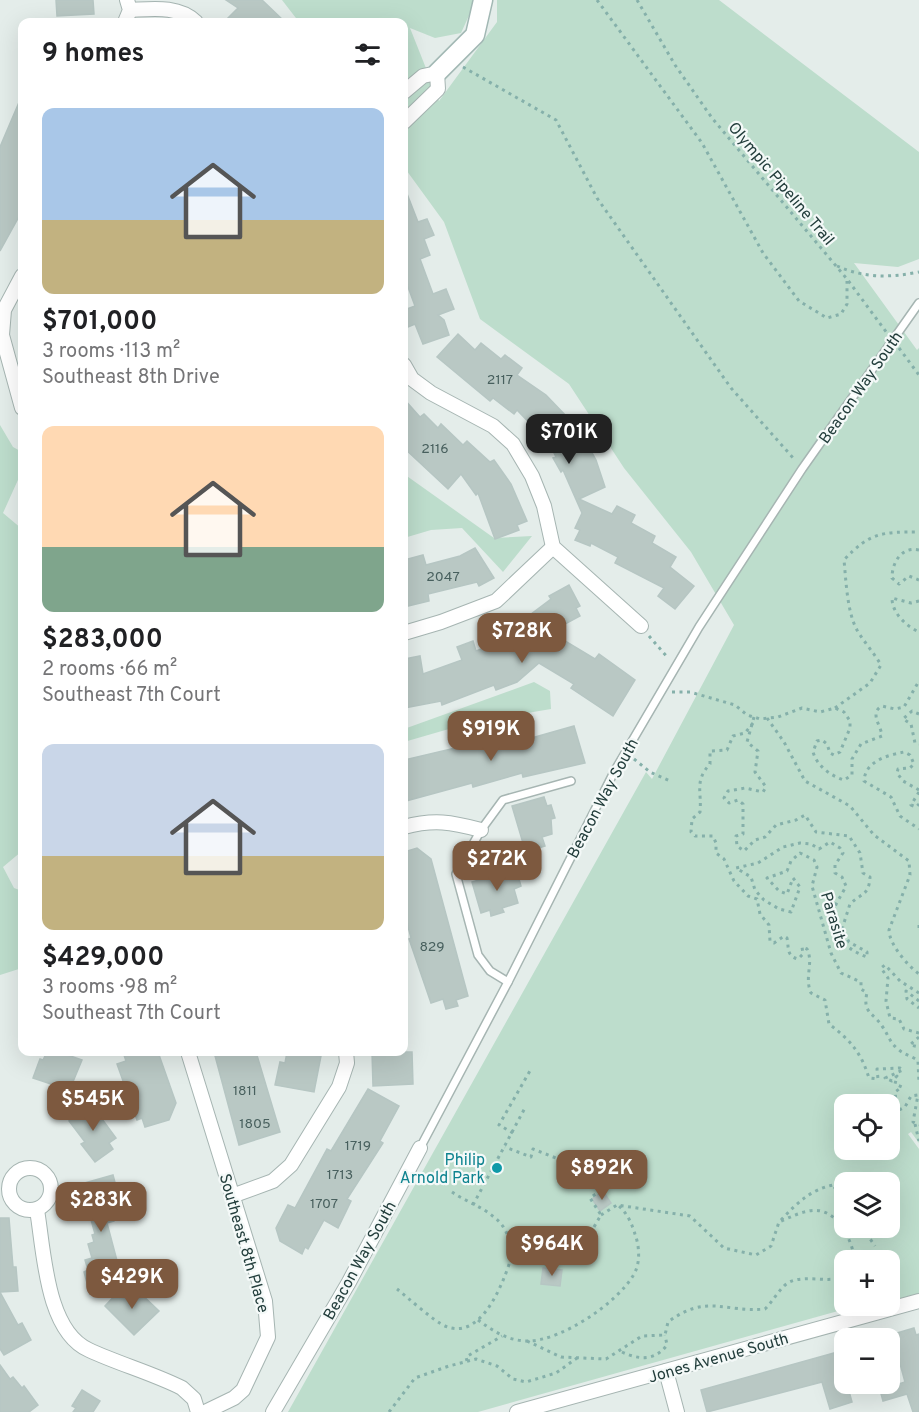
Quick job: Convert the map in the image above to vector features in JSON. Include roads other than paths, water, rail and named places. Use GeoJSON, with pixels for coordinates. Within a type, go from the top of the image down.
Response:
{"type":"FeatureCollection","features":[{"type":"Feature","properties":{"kind":"street"},"geometry":{"type":"LineString","coordinates":[[408,89],[423,76],[437,73],[452,61],[475,35],[483,0]]}},
{"type":"Feature","properties":{"kind":"street"},"geometry":{"type":"LineString","coordinates":[[127,11],[167,8],[188,18]]}},
{"type":"Feature","properties":{"kind":"street"},"geometry":{"type":"LineString","coordinates":[[408,118],[438,89],[437,73]]}},
{"type":"Feature","properties":{"kind":"street"},"geometry":{"type":"LineString","coordinates":[[18,284],[4,310],[2,335],[18,393]]}},
{"type":"Feature","properties":{"kind":"street"},"geometry":{"type":"LineString","coordinates":[[408,372],[412,379],[431,393],[493,426],[513,444],[532,476],[540,496],[553,547],[641,626]]}},
{"type":"Feature","properties":{"kind":"street"},"geometry":{"type":"LineString","coordinates":[[408,632],[496,601],[553,547]]}},
{"type":"Feature","properties":{"kind":"street"},"geometry":{"type":"LineString","coordinates":[[408,826],[420,822],[447,821],[481,830]]}},
{"type":"Feature","properties":{"kind":"street","name":"Southeast 8th Place"},"geometry":{"type":"LineString","coordinates":[[189,1056],[265,1302],[268,1337],[243,1390],[234,1398],[205,1412]]}},
{"type":"Feature","properties":{"kind":"street"},"geometry":{"type":"LineString","coordinates":[[232,1196],[273,1181],[291,1165],[339,1087],[347,1063],[346,1056]]}},
{"type":"Feature","properties":{"kind":"street","name":"Beacon Way South"},"geometry":{"type":"LineString","coordinates":[[273,1412],[349,1281],[420,1148]]}},
{"type":"Feature","properties":{"kind":"street"},"geometry":{"type":"LineString","coordinates":[[37,1210],[53,1300],[64,1329],[87,1350],[182,1388],[194,1399],[198,1412]]}},
{"type":"Feature","properties":{"kind":"street","name":"Jones Avenue South"},"geometry":{"type":"LineString","coordinates":[[517,1412],[919,1301]]}},
{"type":"Feature","properties":{"kind":"street"},"geometry":{"type":"LineString","coordinates":[[666,1371],[677,1412]]}},
{"type":"Feature","properties":{"kind":"lane","name":"Beacon Way South"},"geometry":{"type":"LineString","coordinates":[[420,1148],[508,982],[625,752],[661,691],[802,469],[919,303]]}},
{"type":"Feature","properties":{"kind":"lane"},"geometry":{"type":"LineString","coordinates":[[508,982],[489,971],[478,955],[456,874],[481,830],[503,800],[571,781]]}},
{"type":"Feature","properties":{"kind":"place","name":"Philip Arnold Park"},"geometry":{"type":"Point","coordinates":[497,1168]}}]}
